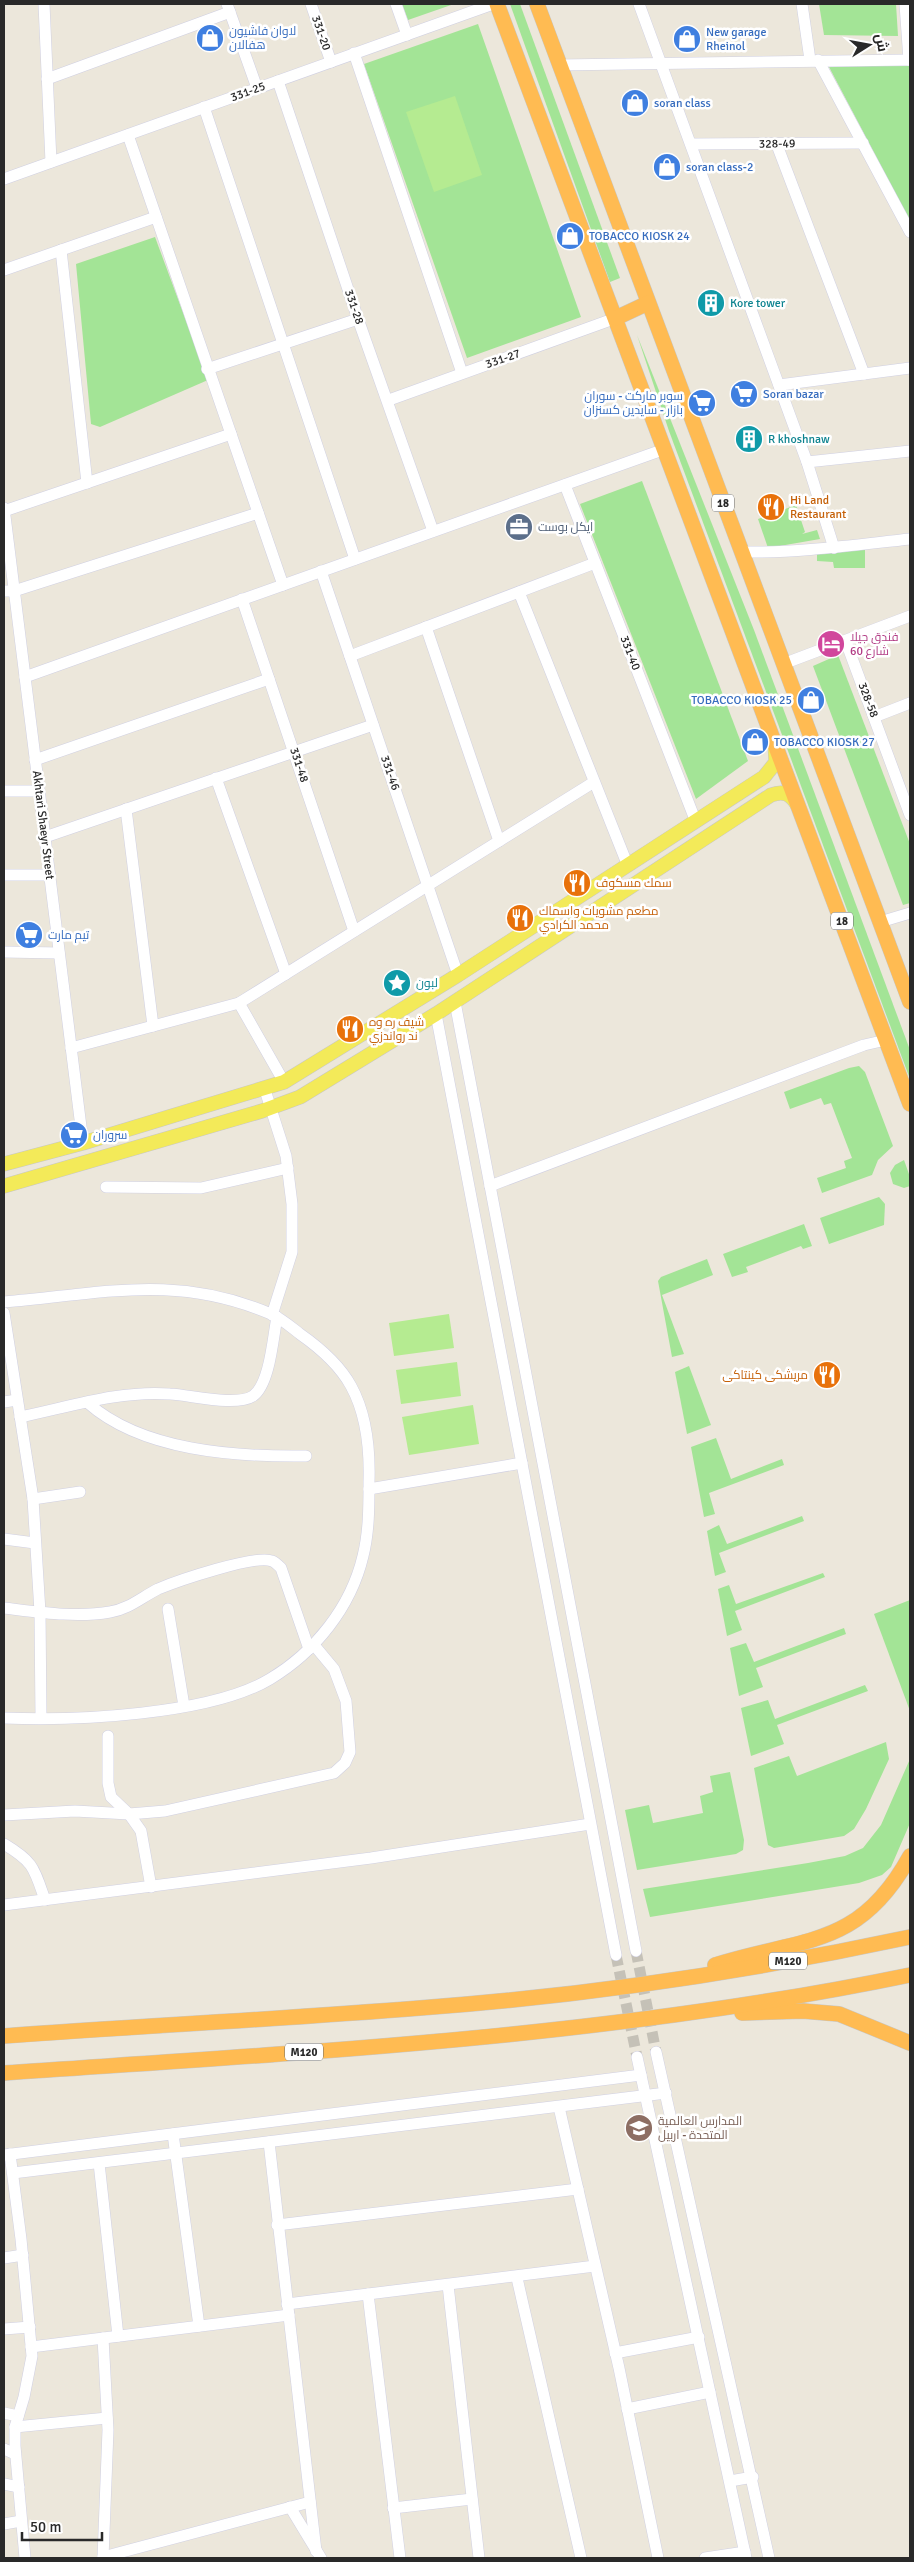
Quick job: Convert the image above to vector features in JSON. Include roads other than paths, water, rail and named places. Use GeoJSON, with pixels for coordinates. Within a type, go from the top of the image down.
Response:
{"type":"FeatureCollection","features":[{"type":"Feature","properties":{"kind":"highway","name":"18"},"geometry":{"type":"LineString","coordinates":[[497,4],[910,1104]]}},
{"type":"Feature","properties":{"kind":"highway","name":"18"},"geometry":{"type":"LineString","coordinates":[[537,4],[910,1002]]}},
{"type":"Feature","properties":{"kind":"highway"},"geometry":{"type":"LineString","coordinates":[[616,318],[648,303]]}},
{"type":"Feature","properties":{"kind":"highway"},"geometry":{"type":"LineString","coordinates":[[665,1980],[740,1957],[803,1944],[837,1932],[863,1915],[884,1894],[894,1883],[910,1856]]}},
{"type":"Feature","properties":{"kind":"highway","name":"M120"},"geometry":{"type":"LineString","coordinates":[[4,2036],[422,2008],[665,1980],[796,1960],[910,1937]]}},
{"type":"Feature","properties":{"kind":"highway","name":"M120"},"geometry":{"type":"LineString","coordinates":[[4,2073],[483,2039],[686,2014],[910,1975]]}},
{"type":"Feature","properties":{"kind":"highway"},"geometry":{"type":"LineString","coordinates":[[686,2014],[818,2012],[854,2019],[910,2043]]}},
{"type":"Feature","properties":{"kind":"main road"},"geometry":{"type":"LineString","coordinates":[[4,1164],[265,1090],[284,1082],[458,975],[764,777],[773,769],[776,756],[774,738]]}},
{"type":"Feature","properties":{"kind":"main road"},"geometry":{"type":"LineString","coordinates":[[4,1186],[272,1108],[300,1097],[455,1002],[777,793],[789,795],[802,813]]}},
{"type":"Feature","properties":{"kind":"main road"},"geometry":{"type":"LineString","coordinates":[[714,810],[724,826]]}},
{"type":"Feature","properties":{"kind":"street"},"geometry":{"type":"LineString","coordinates":[[44,4],[51,162]]}},
{"type":"Feature","properties":{"kind":"street","name":"331-20"},"geometry":{"type":"LineString","coordinates":[[311,4],[331,62]]}},
{"type":"Feature","properties":{"kind":"street"},"geometry":{"type":"LineString","coordinates":[[396,4],[407,34]]}},
{"type":"Feature","properties":{"kind":"street","name":"331-25"},"geometry":{"type":"LineString","coordinates":[[4,179],[492,4]]}},
{"type":"Feature","properties":{"kind":"street"},"geometry":{"type":"LineString","coordinates":[[639,4],[807,462],[834,548]]}},
{"type":"Feature","properties":{"kind":"street"},"geometry":{"type":"LineString","coordinates":[[802,4],[814,60],[910,232]]}},
{"type":"Feature","properties":{"kind":"street"},"geometry":{"type":"LineString","coordinates":[[559,65],[910,60],[905,4]]}},
{"type":"Feature","properties":{"kind":"street"},"geometry":{"type":"LineString","coordinates":[[47,79],[228,8],[256,88]]}},
{"type":"Feature","properties":{"kind":"street"},"geometry":{"type":"LineString","coordinates":[[354,53],[462,373]]}},
{"type":"Feature","properties":{"kind":"street","name":"331-28"},"geometry":{"type":"LineString","coordinates":[[278,81],[358,319],[434,531]]}},
{"type":"Feature","properties":{"kind":"street"},"geometry":{"type":"LineString","coordinates":[[204,107],[355,559]]}},
{"type":"Feature","properties":{"kind":"street"},"geometry":{"type":"LineString","coordinates":[[128,135],[207,369],[283,585]]}},
{"type":"Feature","properties":{"kind":"street","name":"328-49"},"geometry":{"type":"LineString","coordinates":[[691,144],[777,145],[862,143]]}},
{"type":"Feature","properties":{"kind":"street"},"geometry":{"type":"LineString","coordinates":[[777,145],[864,374]]}},
{"type":"Feature","properties":{"kind":"street"},"geometry":{"type":"LineString","coordinates":[[4,270],[156,217]]}},
{"type":"Feature","properties":{"kind":"street"},"geometry":{"type":"LineString","coordinates":[[61,250],[87,483]]}},
{"type":"Feature","properties":{"kind":"street","name":"331-27"},"geometry":{"type":"LineString","coordinates":[[388,400],[616,318]]}},
{"type":"Feature","properties":{"kind":"street"},"geometry":{"type":"LineString","coordinates":[[207,369],[358,319]]}},
{"type":"Feature","properties":{"kind":"street"},"geometry":{"type":"LineString","coordinates":[[779,385],[910,368]]}},
{"type":"Feature","properties":{"kind":"street"},"geometry":{"type":"LineString","coordinates":[[4,509],[231,434]]}},
{"type":"Feature","properties":{"kind":"street"},"geometry":{"type":"LineString","coordinates":[[25,677],[665,449]]}},
{"type":"Feature","properties":{"kind":"street"},"geometry":{"type":"LineString","coordinates":[[807,462],[910,451]]}},
{"type":"Feature","properties":{"kind":"street","name":"331-40"},"geometry":{"type":"LineString","coordinates":[[564,485],[696,822]]}},
{"type":"Feature","properties":{"kind":"street","name":"Akhtari Shaeyr Street"},"geometry":{"type":"LineString","coordinates":[[4,509],[9,591],[25,677],[83,1143]]}},
{"type":"Feature","properties":{"kind":"street"},"geometry":{"type":"LineString","coordinates":[[9,591],[258,513]]}},
{"type":"Feature","properties":{"kind":"street"},"geometry":{"type":"LineString","coordinates":[[741,552],[834,548],[910,539]]}},
{"type":"Feature","properties":{"kind":"street"},"geometry":{"type":"LineString","coordinates":[[350,656],[595,563]]}},
{"type":"Feature","properties":{"kind":"street","name":"331-46"},"geometry":{"type":"LineString","coordinates":[[321,571],[458,975]]}},
{"type":"Feature","properties":{"kind":"street"},"geometry":{"type":"LineString","coordinates":[[518,592],[628,866]]}},
{"type":"Feature","properties":{"kind":"street","name":"331-48"},"geometry":{"type":"LineString","coordinates":[[242,599],[354,931]]}},
{"type":"Feature","properties":{"kind":"street"},"geometry":{"type":"LineString","coordinates":[[784,664],[846,642],[910,616]]}},
{"type":"Feature","properties":{"kind":"street"},"geometry":{"type":"LineString","coordinates":[[426,627],[498,841]]}},
{"type":"Feature","properties":{"kind":"street","name":"328-58"},"geometry":{"type":"LineString","coordinates":[[846,642],[874,717],[906,789],[910,816]]}},
{"type":"Feature","properties":{"kind":"street"},"geometry":{"type":"LineString","coordinates":[[35,760],[269,679]]}},
{"type":"Feature","properties":{"kind":"street"},"geometry":{"type":"LineString","coordinates":[[874,717],[910,703]]}},
{"type":"Feature","properties":{"kind":"street"},"geometry":{"type":"LineString","coordinates":[[45,837],[374,725]]}},
{"type":"Feature","properties":{"kind":"street"},"geometry":{"type":"LineString","coordinates":[[216,778],[286,974]]}},
{"type":"Feature","properties":{"kind":"street"},"geometry":{"type":"LineString","coordinates":[[71,1048],[239,1003],[594,782]]}},
{"type":"Feature","properties":{"kind":"street"},"geometry":{"type":"LineString","coordinates":[[4,791],[39,791]]}},
{"type":"Feature","properties":{"kind":"street"},"geometry":{"type":"LineString","coordinates":[[126,809],[153,1026]]}},
{"type":"Feature","properties":{"kind":"street"},"geometry":{"type":"LineString","coordinates":[[4,875],[50,875]]}},
{"type":"Feature","properties":{"kind":"street"},"geometry":{"type":"LineString","coordinates":[[880,922],[910,914]]}},
{"type":"Feature","properties":{"kind":"street"},"geometry":{"type":"LineString","coordinates":[[4,952],[59,953]]}},
{"type":"Feature","properties":{"kind":"street"},"geometry":{"type":"LineString","coordinates":[[455,1002],[636,1951]]}},
{"type":"Feature","properties":{"kind":"street"},"geometry":{"type":"LineString","coordinates":[[239,1003],[284,1082]]}},
{"type":"Feature","properties":{"kind":"street"},"geometry":{"type":"LineString","coordinates":[[436,1014],[616,1955]]}},
{"type":"Feature","properties":{"kind":"street"},"geometry":{"type":"LineString","coordinates":[[439,1030],[447,1020],[459,1022]]}},
{"type":"Feature","properties":{"kind":"street"},"geometry":{"type":"LineString","coordinates":[[490,1186],[864,1045],[886,1040]]}},
{"type":"Feature","properties":{"kind":"street"},"geometry":{"type":"LineString","coordinates":[[20,1417],[143,1393],[200,1396],[227,1401],[252,1396],[262,1386],[275,1316],[292,1252],[292,1204],[288,1168],[283,1142],[265,1090]]}},
{"type":"Feature","properties":{"kind":"street"},"geometry":{"type":"LineString","coordinates":[[106,1188],[200,1188],[288,1168]]}},
{"type":"Feature","properties":{"kind":"street"},"geometry":{"type":"LineString","coordinates":[[4,1302],[72,1293],[158,1288],[195,1292],[275,1316],[327,1355],[350,1384],[361,1409],[366,1432],[369,1489],[367,1537],[358,1574],[336,1615],[312,1647],[290,1666],[245,1692],[218,1700],[104,1716],[4,1718]]}},
{"type":"Feature","properties":{"kind":"street"},"geometry":{"type":"LineString","coordinates":[[4,1313],[33,1499],[40,1612],[41,1718]]}},
{"type":"Feature","properties":{"kind":"street"},"geometry":{"type":"LineString","coordinates":[[4,1402],[17,1400]]}},
{"type":"Feature","properties":{"kind":"street"},"geometry":{"type":"LineString","coordinates":[[88,1403],[116,1425],[148,1437],[215,1452],[245,1455],[306,1456]]}},
{"type":"Feature","properties":{"kind":"street"},"geometry":{"type":"LineString","coordinates":[[512,1410],[531,1406]]}},
{"type":"Feature","properties":{"kind":"street"},"geometry":{"type":"LineString","coordinates":[[369,1489],[522,1463]]}},
{"type":"Feature","properties":{"kind":"street"},"geometry":{"type":"LineString","coordinates":[[33,1499],[80,1492]]}},
{"type":"Feature","properties":{"kind":"street"},"geometry":{"type":"LineString","coordinates":[[4,1539],[35,1543]]}},
{"type":"Feature","properties":{"kind":"street"},"geometry":{"type":"LineString","coordinates":[[4,1608],[40,1612],[113,1612],[172,1584],[252,1561],[272,1561],[281,1568],[312,1647],[334,1669],[346,1701],[350,1752],[340,1769],[320,1776],[189,1807],[129,1814],[84,1810],[4,1815]]}},
{"type":"Feature","properties":{"kind":"street"},"geometry":{"type":"LineString","coordinates":[[168,1609],[184,1706]]}},
{"type":"Feature","properties":{"kind":"street"},"geometry":{"type":"LineString","coordinates":[[108,1736],[108,1783],[111,1797],[129,1814],[141,1831],[151,1887]]}},
{"type":"Feature","properties":{"kind":"street"},"geometry":{"type":"LineString","coordinates":[[4,1905],[371,1858],[590,1824]]}},
{"type":"Feature","properties":{"kind":"street"},"geometry":{"type":"LineString","coordinates":[[4,1844],[23,1855],[35,1868],[45,1900]]}},
{"type":"Feature","properties":{"kind":"street"},"geometry":{"type":"LineString","coordinates":[[656,2052],[769,2558]]}},
{"type":"Feature","properties":{"kind":"street"},"geometry":{"type":"LineString","coordinates":[[638,2056],[745,2555],[704,2558]]}},
{"type":"Feature","properties":{"kind":"street"},"geometry":{"type":"LineString","coordinates":[[25,2558],[15,2454],[17,2421],[27,2380],[31,2347],[23,2255],[13,2173],[7,2155],[641,2075]]}},
{"type":"Feature","properties":{"kind":"street"},"geometry":{"type":"LineString","coordinates":[[13,2173],[666,2093]]}},
{"type":"Feature","properties":{"kind":"street"},"geometry":{"type":"LineString","coordinates":[[559,2107],[615,2353],[658,2558]]}},
{"type":"Feature","properties":{"kind":"street"},"geometry":{"type":"LineString","coordinates":[[173,2134],[199,2326]]}},
{"type":"Feature","properties":{"kind":"street"},"geometry":{"type":"LineString","coordinates":[[269,2142],[310,2502],[319,2555]]}},
{"type":"Feature","properties":{"kind":"street"},"geometry":{"type":"LineString","coordinates":[[99,2163],[118,2336]]}},
{"type":"Feature","properties":{"kind":"street"},"geometry":{"type":"LineString","coordinates":[[277,2225],[578,2189]]}},
{"type":"Feature","properties":{"kind":"street"},"geometry":{"type":"LineString","coordinates":[[4,2258],[23,2255]]}},
{"type":"Feature","properties":{"kind":"street"},"geometry":{"type":"LineString","coordinates":[[31,2347],[199,2326],[368,2294],[517,2278],[595,2266]]}},
{"type":"Feature","properties":{"kind":"street"},"geometry":{"type":"LineString","coordinates":[[517,2278],[581,2558]]}},
{"type":"Feature","properties":{"kind":"street"},"geometry":{"type":"LineString","coordinates":[[448,2285],[478,2558]]}},
{"type":"Feature","properties":{"kind":"street"},"geometry":{"type":"LineString","coordinates":[[368,2294],[400,2558]]}},
{"type":"Feature","properties":{"kind":"street"},"geometry":{"type":"LineString","coordinates":[[4,2329],[30,2327]]}},
{"type":"Feature","properties":{"kind":"street"},"geometry":{"type":"LineString","coordinates":[[615,2353],[699,2337]]}},
{"type":"Feature","properties":{"kind":"street"},"geometry":{"type":"LineString","coordinates":[[103,2338],[107,2418],[103,2558],[310,2502]]}},
{"type":"Feature","properties":{"kind":"street"},"geometry":{"type":"LineString","coordinates":[[627,2409],[710,2392]]}},
{"type":"Feature","properties":{"kind":"street"},"geometry":{"type":"LineString","coordinates":[[4,2413],[17,2421],[107,2418]]}},
{"type":"Feature","properties":{"kind":"street"},"geometry":{"type":"LineString","coordinates":[[4,2449],[15,2454]]}},
{"type":"Feature","properties":{"kind":"street"},"geometry":{"type":"LineString","coordinates":[[730,2481],[752,2477]]}},
{"type":"Feature","properties":{"kind":"street"},"geometry":{"type":"LineString","coordinates":[[4,2484],[19,2487]]}},
{"type":"Feature","properties":{"kind":"street"},"geometry":{"type":"LineString","coordinates":[[393,2508],[472,2499]]}},
{"type":"Feature","properties":{"kind":"street"},"geometry":{"type":"LineString","coordinates":[[290,2507],[319,2555]]}},
{"type":"Feature","properties":{"kind":"street"},"geometry":{"type":"LineString","coordinates":[[4,2524],[22,2521]]}},
{"type":"Feature","properties":{"kind":"tunnel"},"geometry":{"type":"LineString","coordinates":[[636,1951],[656,2052]]}},
{"type":"Feature","properties":{"kind":"tunnel"},"geometry":{"type":"LineString","coordinates":[[616,1955],[637,2057]]}},
{"type":"Feature","properties":{"kind":"place","name":"لاوان فاشيون هفالان"},"geometry":{"type":"Point","coordinates":[210,38]}},
{"type":"Feature","properties":{"kind":"place","name":"New garage Rheinol"},"geometry":{"type":"Point","coordinates":[687,39]}},
{"type":"Feature","properties":{"kind":"place","name":"soran class"},"geometry":{"type":"Point","coordinates":[635,103]}},
{"type":"Feature","properties":{"kind":"place","name":"soran class-2"},"geometry":{"type":"Point","coordinates":[667,167]}},
{"type":"Feature","properties":{"kind":"place","name":"TOBACCO KIOSK 24"},"geometry":{"type":"Point","coordinates":[570,236]}},
{"type":"Feature","properties":{"kind":"place","name":"Kore tower"},"geometry":{"type":"Point","coordinates":[711,303]}},
{"type":"Feature","properties":{"kind":"place","name":"Soran bazar"},"geometry":{"type":"Point","coordinates":[744,394]}},
{"type":"Feature","properties":{"kind":"place","name":"سوبر ماركت - سوران بازار - سايدين كسنزان"},"geometry":{"type":"Point","coordinates":[702,403]}},
{"type":"Feature","properties":{"kind":"place","name":"R khoshnaw"},"geometry":{"type":"Point","coordinates":[749,439]}},
{"type":"Feature","properties":{"kind":"place","name":"Hi Land Restaurant"},"geometry":{"type":"Point","coordinates":[771,507]}},
{"type":"Feature","properties":{"kind":"place","name":"ايكل بوست"},"geometry":{"type":"Point","coordinates":[519,527]}},
{"type":"Feature","properties":{"kind":"place","name":"فندق جيلا شارع 60"},"geometry":{"type":"Point","coordinates":[831,644]}},
{"type":"Feature","properties":{"kind":"place","name":"TOBACCO KIOSK 25"},"geometry":{"type":"Point","coordinates":[811,700]}},
{"type":"Feature","properties":{"kind":"place","name":"TOBACCO KIOSK 27"},"geometry":{"type":"Point","coordinates":[755,742]}},
{"type":"Feature","properties":{"kind":"place","name":"سمك مسكوف"},"geometry":{"type":"Point","coordinates":[577,883]}},
{"type":"Feature","properties":{"kind":"place","name":"مطعم مشويات واسماك محمد الكرادي"},"geometry":{"type":"Point","coordinates":[520,918]}},
{"type":"Feature","properties":{"kind":"place","name":"تيم مارت"},"geometry":{"type":"Point","coordinates":[29,935]}},
{"type":"Feature","properties":{"kind":"place","name":"لبون"},"geometry":{"type":"Point","coordinates":[397,983]}},
{"type":"Feature","properties":{"kind":"place","name":"شيف ره وه ند رواندزي"},"geometry":{"type":"Point","coordinates":[350,1029]}},
{"type":"Feature","properties":{"kind":"place","name":"سروران"},"geometry":{"type":"Point","coordinates":[74,1135]}},
{"type":"Feature","properties":{"kind":"place","name":"مریشکی کینتاکی"},"geometry":{"type":"Point","coordinates":[827,1375]}},
{"type":"Feature","properties":{"kind":"place","name":"المدارس العالمية المتحدة - اربيل"},"geometry":{"type":"Point","coordinates":[639,2128]}}]}
